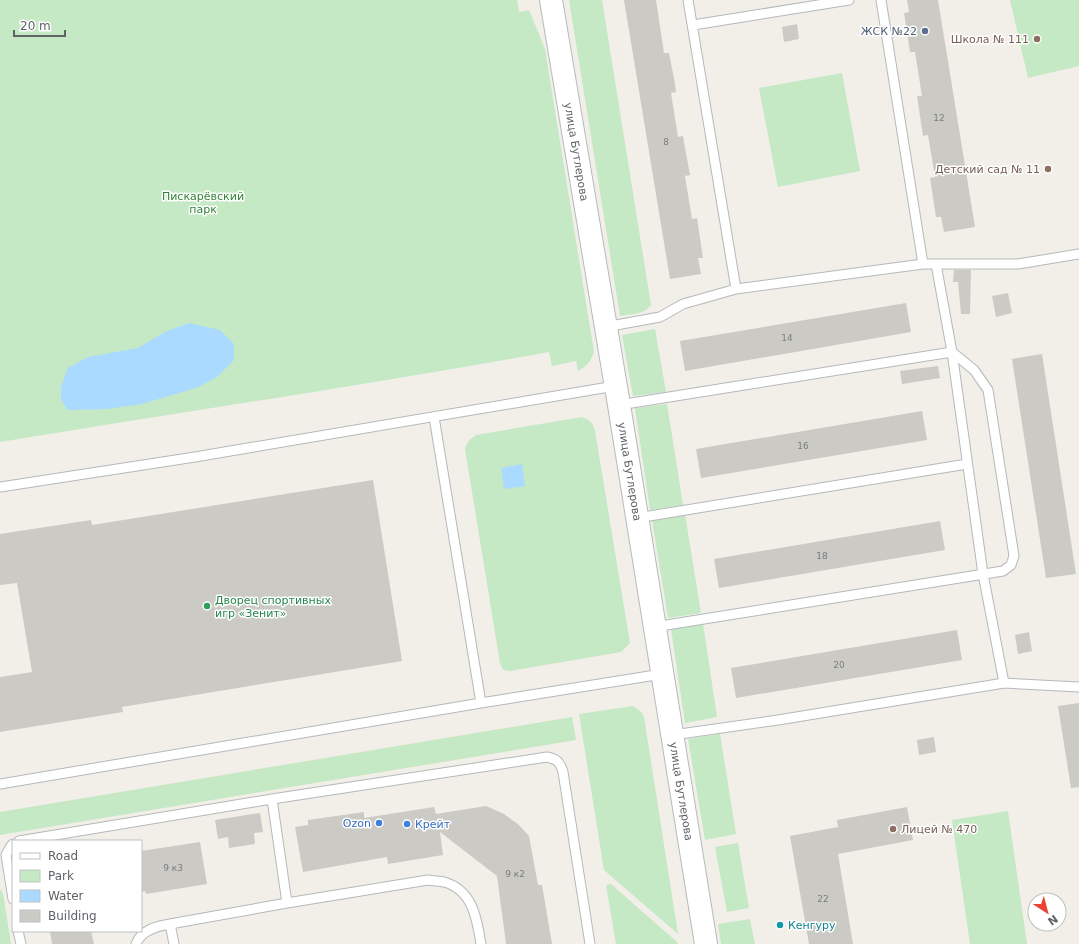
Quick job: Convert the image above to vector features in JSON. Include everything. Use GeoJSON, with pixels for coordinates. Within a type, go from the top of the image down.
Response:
{"type":"FeatureCollection","features":[{"type":"Feature","properties":{"kind":"street","name":"улица Бутлерова"},"geometry":{"type":"LineString","coordinates":[[551,0],[706,944]]}},
{"type":"Feature","properties":{"kind":"lane"},"geometry":{"type":"LineString","coordinates":[[688,0],[736,289]]}},
{"type":"Feature","properties":{"kind":"lane"},"geometry":{"type":"LineString","coordinates":[[693,26],[850,0]]}},
{"type":"Feature","properties":{"kind":"lane"},"geometry":{"type":"LineString","coordinates":[[881,0],[923,264]]}},
{"type":"Feature","properties":{"kind":"lane"},"geometry":{"type":"LineString","coordinates":[[605,327],[660,317],[684,304],[736,289],[923,264],[1018,264],[1079,254]]}},
{"type":"Feature","properties":{"kind":"lane"},"geometry":{"type":"LineString","coordinates":[[936,264],[952,352],[983,574],[1004,683]]}},
{"type":"Feature","properties":{"kind":"lane"},"geometry":{"type":"LineString","coordinates":[[0,487],[195,457],[434,417],[952,352],[974,370],[988,390],[1014,556],[1011,565],[1003,571],[654,627]]}},
{"type":"Feature","properties":{"kind":"lane"},"geometry":{"type":"LineString","coordinates":[[434,417],[481,702]]}},
{"type":"Feature","properties":{"kind":"lane"},"geometry":{"type":"LineString","coordinates":[[637,518],[967,464]]}},
{"type":"Feature","properties":{"kind":"lane"},"geometry":{"type":"LineString","coordinates":[[0,784],[481,702],[662,674]]}},
{"type":"Feature","properties":{"kind":"lane"},"geometry":{"type":"LineString","coordinates":[[672,735],[778,720],[1004,683],[1079,687]]}},
{"type":"Feature","properties":{"kind":"lane"},"geometry":{"type":"LineString","coordinates":[[25,840],[272,799],[547,756],[555,758],[561,764],[563,772],[590,944]]}},
{"type":"Feature","properties":{"kind":"lane"},"geometry":{"type":"LineString","coordinates":[[272,799],[287,903]]}},
{"type":"Feature","properties":{"kind":"lane"},"geometry":{"type":"LineString","coordinates":[[12,845],[6,855],[4,868],[12,896]]}},
{"type":"Feature","properties":{"kind":"lane"},"geometry":{"type":"LineString","coordinates":[[136,944],[144,932],[158,926],[428,880],[445,882],[460,891],[471,903],[477,918],[481,944]]}},
{"type":"Feature","properties":{"kind":"lane"},"geometry":{"type":"LineString","coordinates":[[170,924],[174,944]]}},
{"type":"Feature","properties":{"kind":"lane"},"geometry":{"type":"LineString","coordinates":[[18,932],[21,944]]}},
{"type":"Feature","properties":{"kind":"green space","name":"Пискарёвский парк"},"geometry":{"type":"Polygon","coordinates":[[[0,0],[517,0],[519,12],[529,10],[545,49],[594,352],[590,361],[578,371],[576,361],[552,366],[549,352],[343,387],[0,442],[0,0]]]}},
{"type":"Feature","properties":{"kind":"green space"},"geometry":{"type":"Polygon","coordinates":[[[569,0],[602,0],[651,305],[645,311],[637,314],[620,316],[569,0]]]}},
{"type":"Feature","properties":{"kind":"green space","name":"Школа № 111"},"geometry":{"type":"Polygon","coordinates":[[[1010,0],[1079,0],[1079,66],[1028,78],[1010,0]]]}},
{"type":"Feature","properties":{"kind":"green space"},"geometry":{"type":"Polygon","coordinates":[[[842,73],[860,171],[778,187],[759,88],[842,73]]]}},
{"type":"Feature","properties":{"kind":"green space"},"geometry":{"type":"Polygon","coordinates":[[[655,329],[666,392],[633,396],[622,335],[655,329]]]}},
{"type":"Feature","properties":{"kind":"green space"},"geometry":{"type":"Polygon","coordinates":[[[667,404],[683,505],[650,510],[635,408],[667,404]]]}},
{"type":"Feature","properties":{"kind":"green space"},"geometry":{"type":"Polygon","coordinates":[[[582,417],[591,422],[595,431],[630,643],[621,652],[510,671],[503,670],[500,663],[465,449],[469,441],[476,435],[582,417]]]}},
{"type":"Feature","properties":{"kind":"green space"},"geometry":{"type":"Polygon","coordinates":[[[685,514],[701,613],[668,618],[652,520],[685,514]]]}},
{"type":"Feature","properties":{"kind":"green space"},"geometry":{"type":"Polygon","coordinates":[[[703,624],[717,717],[685,723],[671,629],[703,624]]]}},
{"type":"Feature","properties":{"kind":"green space"},"geometry":{"type":"Polygon","coordinates":[[[633,706],[641,712],[644,717],[678,934],[604,870],[579,714],[633,706]]]}},
{"type":"Feature","properties":{"kind":"green space"},"geometry":{"type":"Polygon","coordinates":[[[572,717],[576,740],[0,835],[0,812],[572,717]]]}},
{"type":"Feature","properties":{"kind":"green space"},"geometry":{"type":"Polygon","coordinates":[[[720,734],[736,834],[705,840],[688,739],[720,734]]]}},
{"type":"Feature","properties":{"kind":"green space"},"geometry":{"type":"Polygon","coordinates":[[[1008,811],[1027,944],[970,944],[952,820],[1008,811]]]}},
{"type":"Feature","properties":{"kind":"green space"},"geometry":{"type":"Polygon","coordinates":[[[738,843],[749,908],[727,912],[715,847],[738,843]]]}},
{"type":"Feature","properties":{"kind":"green space"},"geometry":{"type":"Polygon","coordinates":[[[611,884],[678,944],[616,944],[606,885],[611,884]]]}},
{"type":"Feature","properties":{"kind":"green space"},"geometry":{"type":"Polygon","coordinates":[[[0,889],[3,893],[11,944],[0,944],[0,889]]]}},
{"type":"Feature","properties":{"kind":"green space"},"geometry":{"type":"Polygon","coordinates":[[[750,919],[755,944],[721,944],[718,924],[750,919]]]}},
{"type":"Feature","properties":{"kind":"water"},"geometry":{"type":"Polygon","coordinates":[[[189,323],[220,330],[234,344],[234,360],[217,377],[196,388],[142,404],[107,409],[68,410],[61,400],[61,387],[68,368],[88,357],[138,348],[165,332],[189,323]]]}},
{"type":"Feature","properties":{"kind":"water"},"geometry":{"type":"Polygon","coordinates":[[[522,464],[525,486],[504,489],[501,468],[522,464]]]}},
{"type":"Feature","properties":{"kind":"building"},"geometry":{"type":"Polygon","coordinates":[[[624,0],[656,0],[664,53],[669,53],[675,84],[676,92],[671,93],[678,137],[683,136],[690,175],[685,176],[692,219],[697,218],[703,258],[698,258],[701,274],[670,279],[624,0]]]}},
{"type":"Feature","properties":{"kind":"building"},"geometry":{"type":"Polygon","coordinates":[[[907,0],[938,0],[975,227],[944,232],[941,217],[936,217],[930,178],[935,177],[928,135],[923,136],[917,96],[922,96],[915,52],[910,52],[904,13],[909,12],[907,0]]]}},
{"type":"Feature","properties":{"kind":"building"},"geometry":{"type":"Polygon","coordinates":[[[797,24],[799,39],[784,42],[782,27],[797,24]]]}},
{"type":"Feature","properties":{"kind":"building"},"geometry":{"type":"Polygon","coordinates":[[[954,270],[971,270],[970,314],[961,314],[958,282],[953,282],[954,270]]]}},
{"type":"Feature","properties":{"kind":"building"},"geometry":{"type":"Polygon","coordinates":[[[1008,293],[1012,313],[996,317],[992,296],[1008,293]]]}},
{"type":"Feature","properties":{"kind":"building"},"geometry":{"type":"Polygon","coordinates":[[[906,303],[911,332],[685,371],[680,341],[906,303]]]}},
{"type":"Feature","properties":{"kind":"building"},"geometry":{"type":"Polygon","coordinates":[[[1042,354],[1076,574],[1046,578],[1012,359],[1042,354]]]}},
{"type":"Feature","properties":{"kind":"building"},"geometry":{"type":"Polygon","coordinates":[[[938,366],[940,378],[902,384],[900,371],[938,366]]]}},
{"type":"Feature","properties":{"kind":"building"},"geometry":{"type":"Polygon","coordinates":[[[922,411],[927,440],[701,478],[696,449],[922,411]]]}},
{"type":"Feature","properties":{"kind":"building","name":"Дворец спортивных игр «Зенит»"},"geometry":{"type":"Polygon","coordinates":[[[373,480],[402,661],[122,707],[123,712],[0,732],[0,677],[32,672],[17,583],[0,585],[0,534],[91,520],[92,525],[373,480]]]}},
{"type":"Feature","properties":{"kind":"building"},"geometry":{"type":"Polygon","coordinates":[[[940,521],[945,550],[719,588],[714,559],[940,521]]]}},
{"type":"Feature","properties":{"kind":"building"},"geometry":{"type":"Polygon","coordinates":[[[957,630],[962,660],[736,698],[731,668],[957,630]]]}},
{"type":"Feature","properties":{"kind":"building"},"geometry":{"type":"Polygon","coordinates":[[[1029,632],[1032,651],[1018,654],[1015,635],[1029,632]]]}},
{"type":"Feature","properties":{"kind":"building"},"geometry":{"type":"Polygon","coordinates":[[[1079,703],[1079,787],[1071,788],[1058,706],[1079,703]]]}},
{"type":"Feature","properties":{"kind":"building"},"geometry":{"type":"Polygon","coordinates":[[[934,737],[936,752],[919,755],[917,740],[934,737]]]}},
{"type":"Feature","properties":{"kind":"building"},"geometry":{"type":"Polygon","coordinates":[[[486,806],[504,814],[519,825],[529,836],[538,885],[542,885],[552,944],[506,944],[497,876],[440,832],[443,855],[388,864],[387,857],[303,872],[295,827],[308,825],[308,820],[364,812],[364,818],[434,807],[436,814],[486,806]]]}},
{"type":"Feature","properties":{"kind":"building"},"geometry":{"type":"Polygon","coordinates":[[[907,807],[913,840],[838,854],[853,944],[809,944],[790,836],[838,827],[837,820],[907,807]]]}},
{"type":"Feature","properties":{"kind":"building"},"geometry":{"type":"Polygon","coordinates":[[[260,813],[263,832],[254,833],[255,844],[229,848],[228,837],[218,839],[215,820],[260,813]]]}},
{"type":"Feature","properties":{"kind":"building"},"geometry":{"type":"Polygon","coordinates":[[[200,842],[207,884],[146,894],[145,891],[142,892],[142,851],[200,842]]]}},
{"type":"Feature","properties":{"kind":"building"},"geometry":{"type":"Polygon","coordinates":[[[50,932],[91,932],[94,944],[52,944],[50,932]]]}},
{"type":"Feature","properties":{"kind":"place","name":"ЖСК №22"},"geometry":{"type":"Point","coordinates":[925,31]}},
{"type":"Feature","properties":{"kind":"place","name":"Школа № 111"},"geometry":{"type":"Point","coordinates":[1037,39]}},
{"type":"Feature","properties":{"kind":"place","name":"Детский сад № 11"},"geometry":{"type":"Point","coordinates":[1048,169]}},
{"type":"Feature","properties":{"kind":"place","name":"Дворец спортивных игр «Зенит»"},"geometry":{"type":"Point","coordinates":[207,606]}},
{"type":"Feature","properties":{"kind":"place","name":"Ozon"},"geometry":{"type":"Point","coordinates":[379,823]}},
{"type":"Feature","properties":{"kind":"place","name":"Крейт"},"geometry":{"type":"Point","coordinates":[407,824]}},
{"type":"Feature","properties":{"kind":"place","name":"Лицей № 470"},"geometry":{"type":"Point","coordinates":[893,829]}},
{"type":"Feature","properties":{"kind":"place","name":"Кенгуру"},"geometry":{"type":"Point","coordinates":[780,925]}}]}
